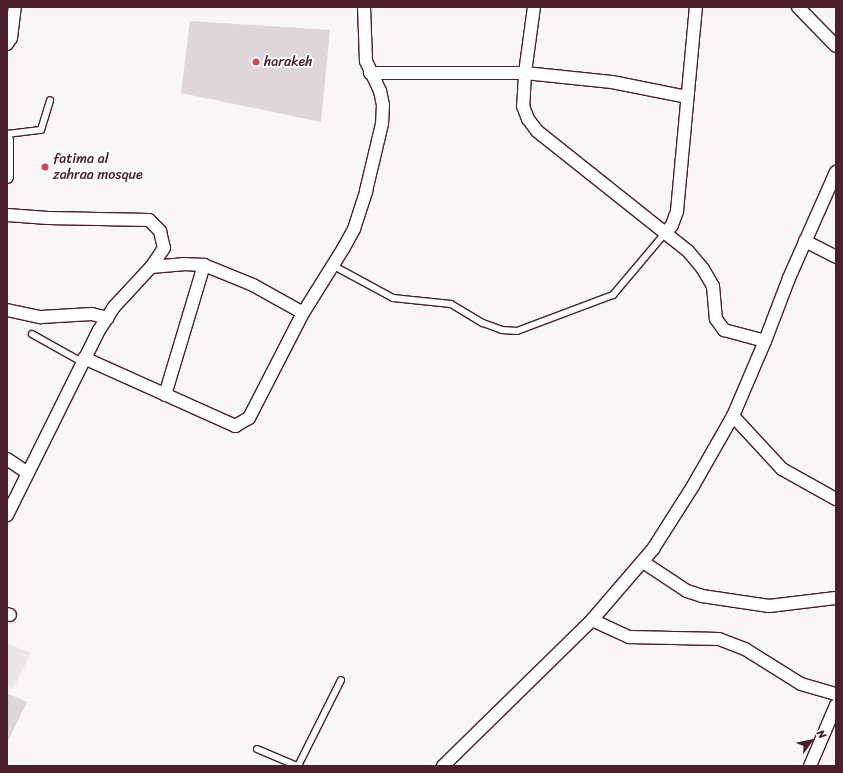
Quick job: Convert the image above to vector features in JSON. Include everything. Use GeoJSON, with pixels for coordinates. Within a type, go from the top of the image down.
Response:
{"type":"FeatureCollection","features":[{"type":"Feature","properties":{"kind":"street"},"geometry":{"type":"LineString","coordinates":[[7,44],[11,38],[15,7]]}},
{"type":"Feature","properties":{"kind":"street"},"geometry":{"type":"LineString","coordinates":[[83,360],[235,426],[243,423],[249,418],[303,313],[334,266],[361,212],[382,124],[383,105],[380,91],[370,73],[365,52],[364,7]]}},
{"type":"Feature","properties":{"kind":"street"},"geometry":{"type":"LineString","coordinates":[[534,7],[525,73],[524,106],[528,119],[537,131],[666,232],[703,269],[713,286],[719,325],[729,332],[765,341]]}},
{"type":"Feature","properties":{"kind":"street"},"geometry":{"type":"LineString","coordinates":[[666,232],[672,225],[677,211],[696,7]]}},
{"type":"Feature","properties":{"kind":"street"},"geometry":{"type":"LineString","coordinates":[[798,7],[836,46]]}},
{"type":"Feature","properties":{"kind":"street"},"geometry":{"type":"LineString","coordinates":[[370,73],[525,73],[612,82],[687,97]]}},
{"type":"Feature","properties":{"kind":"street"},"geometry":{"type":"LineString","coordinates":[[7,140],[7,177]]}},
{"type":"Feature","properties":{"kind":"street"},"geometry":{"type":"LineString","coordinates":[[443,766],[592,620],[643,562],[676,515],[733,416],[805,241],[836,172]]}},
{"type":"Feature","properties":{"kind":"street"},"geometry":{"type":"LineString","coordinates":[[7,215],[48,218],[149,220],[160,231],[164,248],[151,267],[127,292],[107,318],[83,360],[7,515]]}},
{"type":"Feature","properties":{"kind":"street"},"geometry":{"type":"LineString","coordinates":[[805,241],[836,257]]}},
{"type":"Feature","properties":{"kind":"street"},"geometry":{"type":"LineString","coordinates":[[151,267],[183,264],[204,265],[253,285],[303,313]]}},
{"type":"Feature","properties":{"kind":"street"},"geometry":{"type":"LineString","coordinates":[[165,395],[204,265]]}},
{"type":"Feature","properties":{"kind":"street"},"geometry":{"type":"LineString","coordinates":[[7,310],[41,317],[92,314],[107,318]]}},
{"type":"Feature","properties":{"kind":"street"},"geometry":{"type":"LineString","coordinates":[[733,416],[782,469],[836,499]]}},
{"type":"Feature","properties":{"kind":"street"},"geometry":{"type":"LineString","coordinates":[[7,459],[28,473]]}},
{"type":"Feature","properties":{"kind":"street"},"geometry":{"type":"LineString","coordinates":[[643,562],[687,592],[702,596],[769,606],[836,598]]}},
{"type":"Feature","properties":{"kind":"street"},"geometry":{"type":"LineString","coordinates":[[592,620],[629,636],[719,639],[745,649],[801,684],[836,694]]}},
{"type":"Feature","properties":{"kind":"street"},"geometry":{"type":"LineString","coordinates":[[810,766],[836,705]]}},
{"type":"Feature","properties":{"kind":"lane"},"geometry":{"type":"LineString","coordinates":[[7,134],[42,130],[50,100]]}},
{"type":"Feature","properties":{"kind":"lane"},"geometry":{"type":"LineString","coordinates":[[334,266],[393,298],[451,304],[483,323],[502,330],[517,331],[613,295],[666,232]]}},
{"type":"Feature","properties":{"kind":"lane"},"geometry":{"type":"LineString","coordinates":[[32,334],[83,360]]}},
{"type":"Feature","properties":{"kind":"lane"},"geometry":{"type":"LineString","coordinates":[[257,750],[297,766],[341,680]]}},
{"type":"Feature","properties":{"kind":"shaded area","name":"harakeh"},"geometry":{"type":"Polygon","coordinates":[[[190,21],[330,30],[321,122],[181,93],[190,21]]]}},
{"type":"Feature","properties":{"kind":"shaded area"},"geometry":{"type":"Polygon","coordinates":[[[7,643],[31,653],[13,689],[7,685],[7,643]]]}},
{"type":"Feature","properties":{"kind":"shaded area"},"geometry":{"type":"Polygon","coordinates":[[[7,693],[27,702],[7,743],[7,693]]]}},
{"type":"Feature","properties":{"kind":"place","name":"harakeh"},"geometry":{"type":"Point","coordinates":[256,62]}},
{"type":"Feature","properties":{"kind":"place","name":"fatima al zahraa mosque"},"geometry":{"type":"Point","coordinates":[45,167]}}]}
